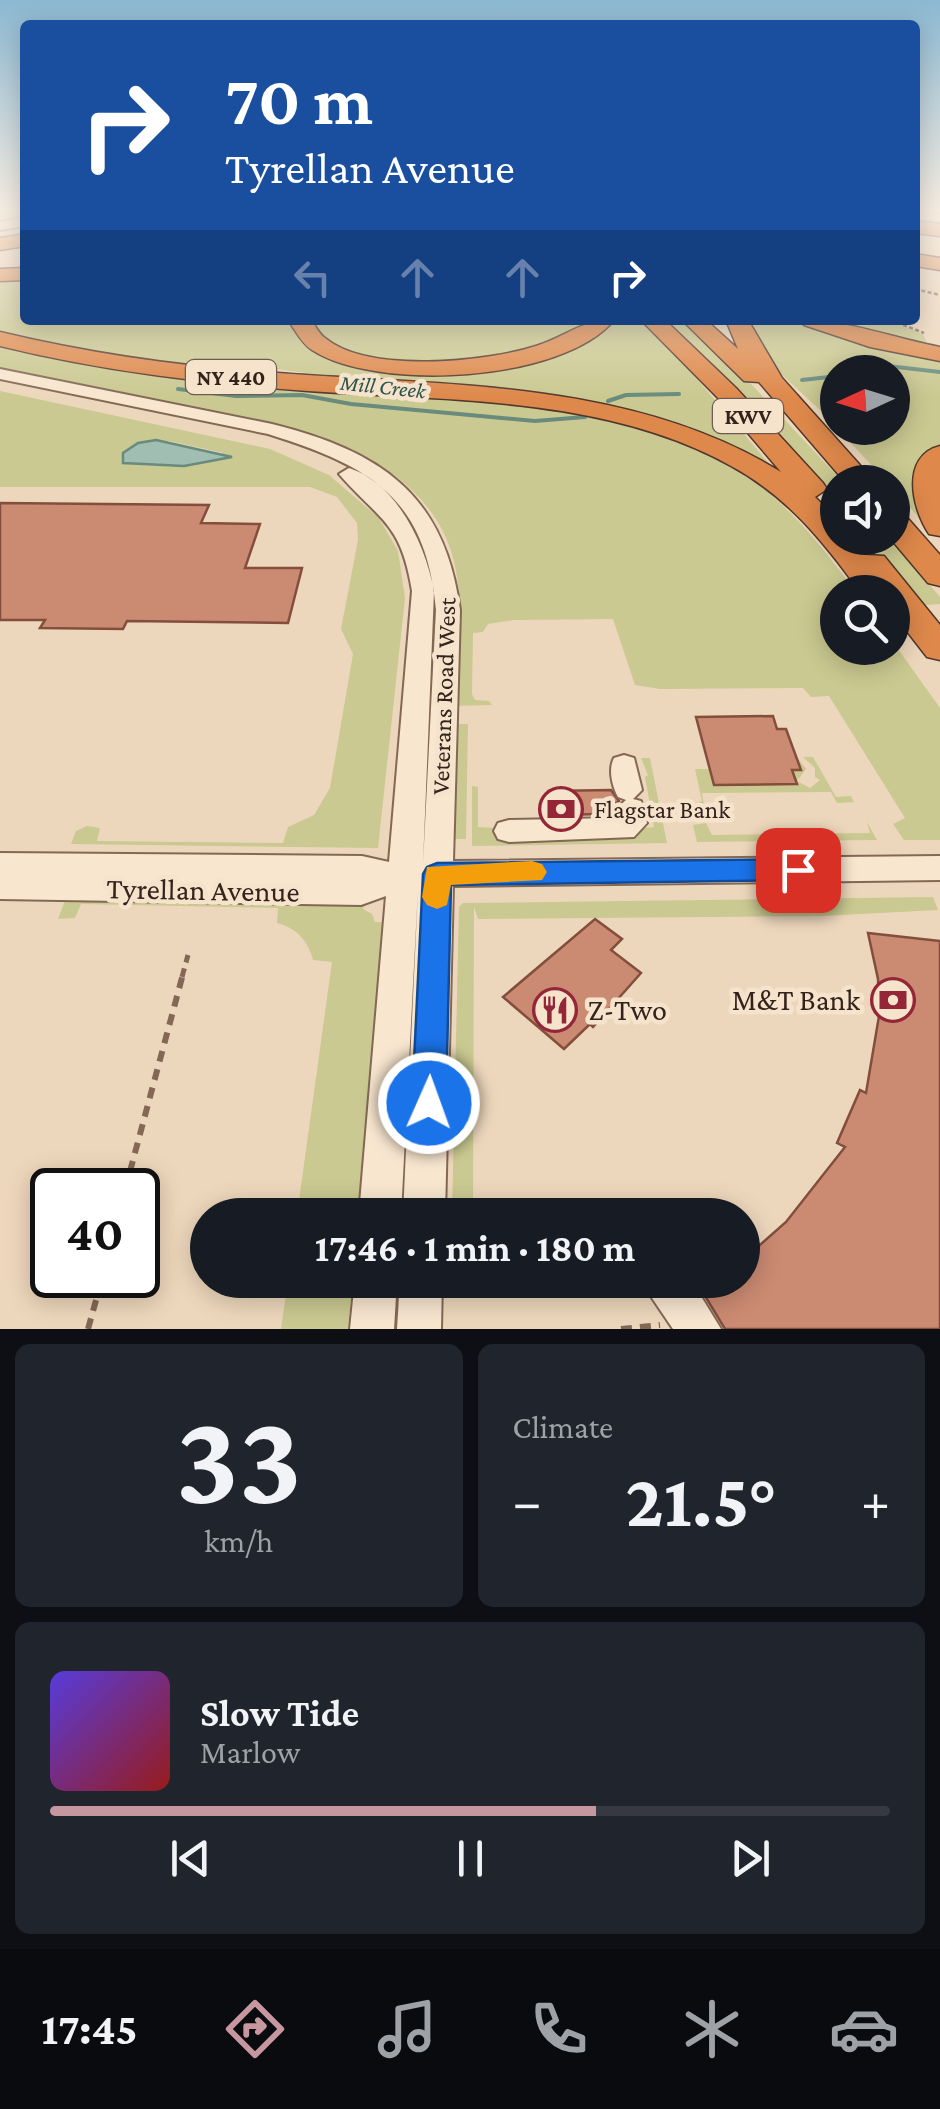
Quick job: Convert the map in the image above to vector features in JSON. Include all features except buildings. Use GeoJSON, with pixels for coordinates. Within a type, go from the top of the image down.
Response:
{"type":"FeatureCollection","features":[{"type":"Feature","properties":{"kind":"highway"},"geometry":{"type":"LineString","coordinates":[[303,325],[312,340],[333,352],[376,363],[432,368],[489,364],[545,353],[580,339],[597,325]]}},
{"type":"Feature","properties":{"kind":"highway","name":"KWV"},"geometry":{"type":"LineString","coordinates":[[657,325],[727,392],[820,498]]}},
{"type":"Feature","properties":{"kind":"highway","name":"KWV"},"geometry":{"type":"LineString","coordinates":[[697,325],[832,449]]}},
{"type":"Feature","properties":{"kind":"highway"},"geometry":{"type":"LineString","coordinates":[[739,325],[756,360],[846,465]]}},
{"type":"Feature","properties":{"kind":"highway"},"geometry":{"type":"LineString","coordinates":[[827,325],[889,345],[936,345]]}},
{"type":"Feature","properties":{"kind":"highway","name":"NY 440"},"geometry":{"type":"LineString","coordinates":[[0,339],[147,370],[536,401],[642,420],[722,450],[782,485],[823,522],[865,575]]}},
{"type":"Feature","properties":{"kind":"highway"},"geometry":{"type":"LineString","coordinates":[[940,455],[928,472],[926,489],[940,526]]}},
{"type":"Feature","properties":{"kind":"highway"},"geometry":{"type":"LineString","coordinates":[[910,541],[940,576]]}},
{"type":"Feature","properties":{"kind":"highway"},"geometry":{"type":"LineString","coordinates":[[866,555],[923,626],[940,675]]}},
{"type":"Feature","properties":{"kind":"street","name":"Veterans Road West"},"geometry":{"type":"LineString","coordinates":[[0,374],[272,429],[349,457],[396,488],[428,526],[442,558],[435,620],[443,714],[382,1198]]}},
{"type":"Feature","properties":{"kind":"street","name":"Veterans Road West"},"geometry":{"type":"LineString","coordinates":[[0,383],[262,438],[333,465],[375,494],[406,532],[435,620],[420,652],[424,1198]]}},
{"type":"Feature","properties":{"kind":"street"},"geometry":{"type":"LineString","coordinates":[[420,652],[425,700],[443,714]]}},
{"type":"Feature","properties":{"kind":"street"},"geometry":{"type":"LineString","coordinates":[[509,831],[621,794]]}},
{"type":"Feature","properties":{"kind":"street","name":"Tyrellan Avenue"},"geometry":{"type":"LineString","coordinates":[[0,865],[40,876],[361,892],[421,876],[940,868]]}},
{"type":"Feature","properties":{"kind":"street","name":"Tyrellan Avenue"},"geometry":{"type":"LineString","coordinates":[[0,887],[40,876]]}},
{"type":"Feature","properties":{"kind":"street"},"geometry":{"type":"LineString","coordinates":[[373,1309],[420,1309]]}},
{"type":"Feature","properties":{"kind":"path"},"geometry":{"type":"LineString","coordinates":[[901,325],[936,345]]}},
{"type":"Feature","properties":{"kind":"path"},"geometry":{"type":"LineString","coordinates":[[131,1168],[188,955]]}},
{"type":"Feature","properties":{"kind":"path"},"geometry":{"type":"LineString","coordinates":[[88,1329],[97,1298]]}},
{"type":"Feature","properties":{"kind":"path"},"geometry":{"type":"LineString","coordinates":[[621,1329],[677,1312]]}},
{"type":"Feature","properties":{"kind":"shaded area"},"geometry":{"type":"Polygon","coordinates":[[[20,278],[20,325],[300,325],[324,350],[457,370],[607,325],[644,325],[692,373],[776,472],[677,426],[234,363],[222,369],[98,355],[0,332],[0,279],[20,278]]]}},
{"type":"Feature","properties":{"kind":"shaded area"},"geometry":{"type":"Polygon","coordinates":[[[312,325],[588,325],[541,347],[464,361],[385,361],[352,354],[325,341],[312,325]]]}},
{"type":"Feature","properties":{"kind":"shaded area"},"geometry":{"type":"Polygon","coordinates":[[[665,325],[690,325],[740,372],[827,465],[820,465],[820,491],[781,444],[665,325]]]}},
{"type":"Feature","properties":{"kind":"shaded area"},"geometry":{"type":"Polygon","coordinates":[[[753,325],[820,325],[846,335],[940,356],[940,444],[911,477],[918,481],[926,526],[910,508],[910,465],[871,465],[853,445],[910,445],[910,355],[820,355],[820,410],[777,370],[751,328],[753,325]]]}},
{"type":"Feature","properties":{"kind":"shaded area"},"geometry":{"type":"Polygon","coordinates":[[[831,325],[901,325],[923,334],[928,345],[831,325]]]}},
{"type":"Feature","properties":{"kind":"shaded area"},"geometry":{"type":"Polygon","coordinates":[[[0,342],[60,357],[554,408],[634,424],[710,453],[754,480],[773,497],[820,546],[820,555],[827,555],[843,575],[820,575],[820,665],[909,665],[940,708],[940,840],[904,840],[893,824],[905,818],[829,696],[811,697],[803,688],[660,689],[635,685],[613,619],[488,624],[483,632],[473,633],[472,694],[475,700],[492,705],[455,706],[458,580],[447,540],[427,506],[400,480],[368,459],[293,431],[0,370],[0,342]]]}},
{"type":"Feature","properties":{"kind":"shaded area"},"geometry":{"type":"Polygon","coordinates":[[[0,391],[270,449],[329,475],[379,518],[398,551],[405,598],[378,848],[71,844],[76,831],[87,826],[100,828],[97,841],[283,843],[288,827],[314,815],[330,788],[353,654],[341,629],[358,540],[357,523],[337,497],[310,487],[0,487],[0,391]],[[169,441],[138,443],[131,465],[184,466],[224,453],[169,441]]]}},
{"type":"Feature","properties":{"kind":"shaded area"},"geometry":{"type":"Polygon","coordinates":[[[156,440],[232,457],[184,466],[123,463],[123,453],[138,443],[156,440]]]}},
{"type":"Feature","properties":{"kind":"shaded area"},"geometry":{"type":"Polygon","coordinates":[[[874,555],[904,555],[940,597],[940,604],[917,606],[910,598],[910,575],[891,575],[874,555]]]}},
{"type":"Feature","properties":{"kind":"shaded area"},"geometry":{"type":"Polygon","coordinates":[[[455,724],[468,724],[466,839],[452,839],[455,724]]]}},
{"type":"Feature","properties":{"kind":"shaded area"},"geometry":{"type":"Polygon","coordinates":[[[797,757],[806,769],[797,781],[810,788],[820,780],[815,777],[815,768],[803,757],[813,757],[836,797],[851,796],[854,802],[837,803],[831,792],[702,793],[704,805],[689,804],[702,801],[695,769],[710,769],[715,785],[796,784],[792,770],[801,769],[797,757]]]}},
{"type":"Feature","properties":{"kind":"shaded area"},"geometry":{"type":"Polygon","coordinates":[[[641,758],[650,758],[667,843],[472,846],[472,786],[478,787],[478,827],[495,828],[496,837],[634,835],[643,828],[654,827],[645,777],[648,775],[641,758]]]}},
{"type":"Feature","properties":{"kind":"shaded area"},"geometry":{"type":"Polygon","coordinates":[[[867,822],[877,840],[697,842],[693,825],[706,823],[712,835],[870,833],[867,822]]]}},
{"type":"Feature","properties":{"kind":"shaded area"},"geometry":{"type":"Polygon","coordinates":[[[933,897],[938,910],[822,916],[478,919],[474,907],[473,1198],[452,1198],[459,907],[463,903],[933,897]]]}},
{"type":"Feature","properties":{"kind":"shaded area"},"geometry":{"type":"Polygon","coordinates":[[[66,898],[365,904],[363,909],[372,914],[375,922],[383,922],[360,1198],[299,1198],[332,962],[313,960],[301,936],[277,923],[278,908],[81,904],[75,918],[58,919],[66,898]]]}},
{"type":"Feature","properties":{"kind":"shaded area"},"geometry":{"type":"Polygon","coordinates":[[[285,1298],[351,1298],[348,1329],[281,1329],[285,1298]]]}},
{"type":"Feature","properties":{"kind":"waterway","name":"Mill Creek"},"geometry":{"type":"LineString","coordinates":[[910,369],[940,372]]}},
{"type":"Feature","properties":{"kind":"waterway","name":"Mill Creek"},"geometry":{"type":"LineString","coordinates":[[802,380],[820,378]]}},
{"type":"Feature","properties":{"kind":"waterway","name":"Mill Creek"},"geometry":{"type":"LineString","coordinates":[[178,389],[236,396],[302,395],[351,404],[535,421],[585,417]]}},
{"type":"Feature","properties":{"kind":"waterway","name":"Mill Creek"},"geometry":{"type":"LineString","coordinates":[[608,401],[626,395],[679,394]]}},
{"type":"Feature","properties":{"kind":"slow traffic"},"geometry":{"type":"LineString","coordinates":[[437,897],[437,874],[532,872]]}},
{"type":"Feature","properties":{"kind":"place","name":"Flagstar Bank"},"geometry":{"type":"Point","coordinates":[561,809]}},
{"type":"Feature","properties":{"kind":"place","name":"M&T Bank"},"geometry":{"type":"Point","coordinates":[893,1000]}},
{"type":"Feature","properties":{"kind":"place","name":"Z-Two"},"geometry":{"type":"Point","coordinates":[555,1010]}},
{"type":"Feature","properties":{"kind":"route"},"geometry":{"type":"LineString","coordinates":[[429,1103],[437,874],[798,870]]}}]}
